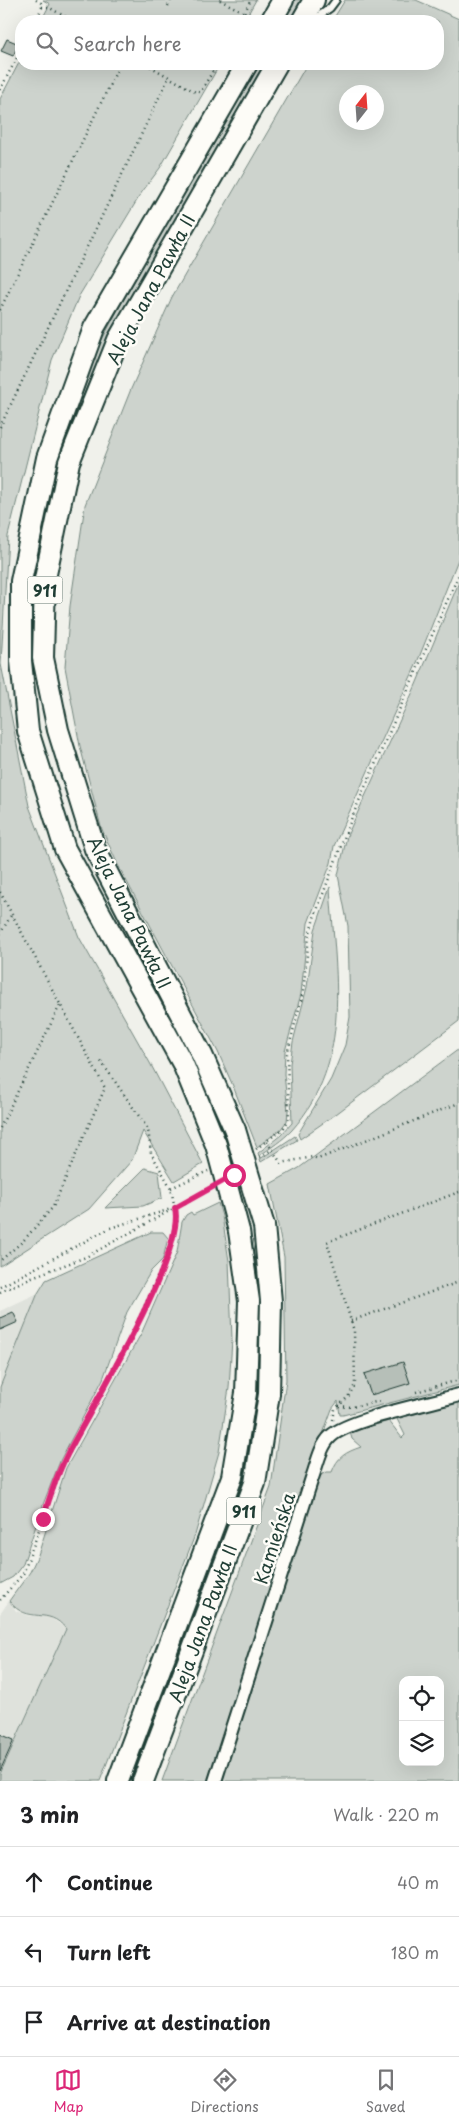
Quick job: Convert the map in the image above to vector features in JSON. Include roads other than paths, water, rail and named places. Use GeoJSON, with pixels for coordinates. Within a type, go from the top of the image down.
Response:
{"type":"FeatureCollection","features":[{"type":"Feature","properties":{"kind":"main road"},"geometry":{"type":"LineString","coordinates":[[274,15],[283,0]]}},
{"type":"Feature","properties":{"kind":"main road"},"geometry":{"type":"LineString","coordinates":[[305,15],[314,0]]}},
{"type":"Feature","properties":{"kind":"main road","name":"Aleja Jana Pawła II"},"geometry":{"type":"LineString","coordinates":[[118,1781],[232,1477],[246,1392],[249,1301],[239,1231],[216,1145],[183,1064],[65,848],[28,731],[21,661],[21,581],[47,458],[94,328],[244,70]]}},
{"type":"Feature","properties":{"kind":"main road","name":"Aleja Jana Pawła II"},"geometry":{"type":"LineString","coordinates":[[143,1781],[255,1482],[269,1394],[271,1301],[264,1226],[236,1130],[202,1055],[95,849],[58,730],[43,658],[45,579],[69,462],[118,340],[274,70]]}},
{"type":"Feature","properties":{"kind":"street","name":"Kamieńska"},"geometry":{"type":"LineString","coordinates":[[215,1781],[321,1452],[331,1437],[344,1429],[383,1415],[459,1395]]}},
{"type":"Feature","properties":{"kind":"lane"},"geometry":{"type":"LineString","coordinates":[[320,15],[330,8],[336,0]]}}]}
